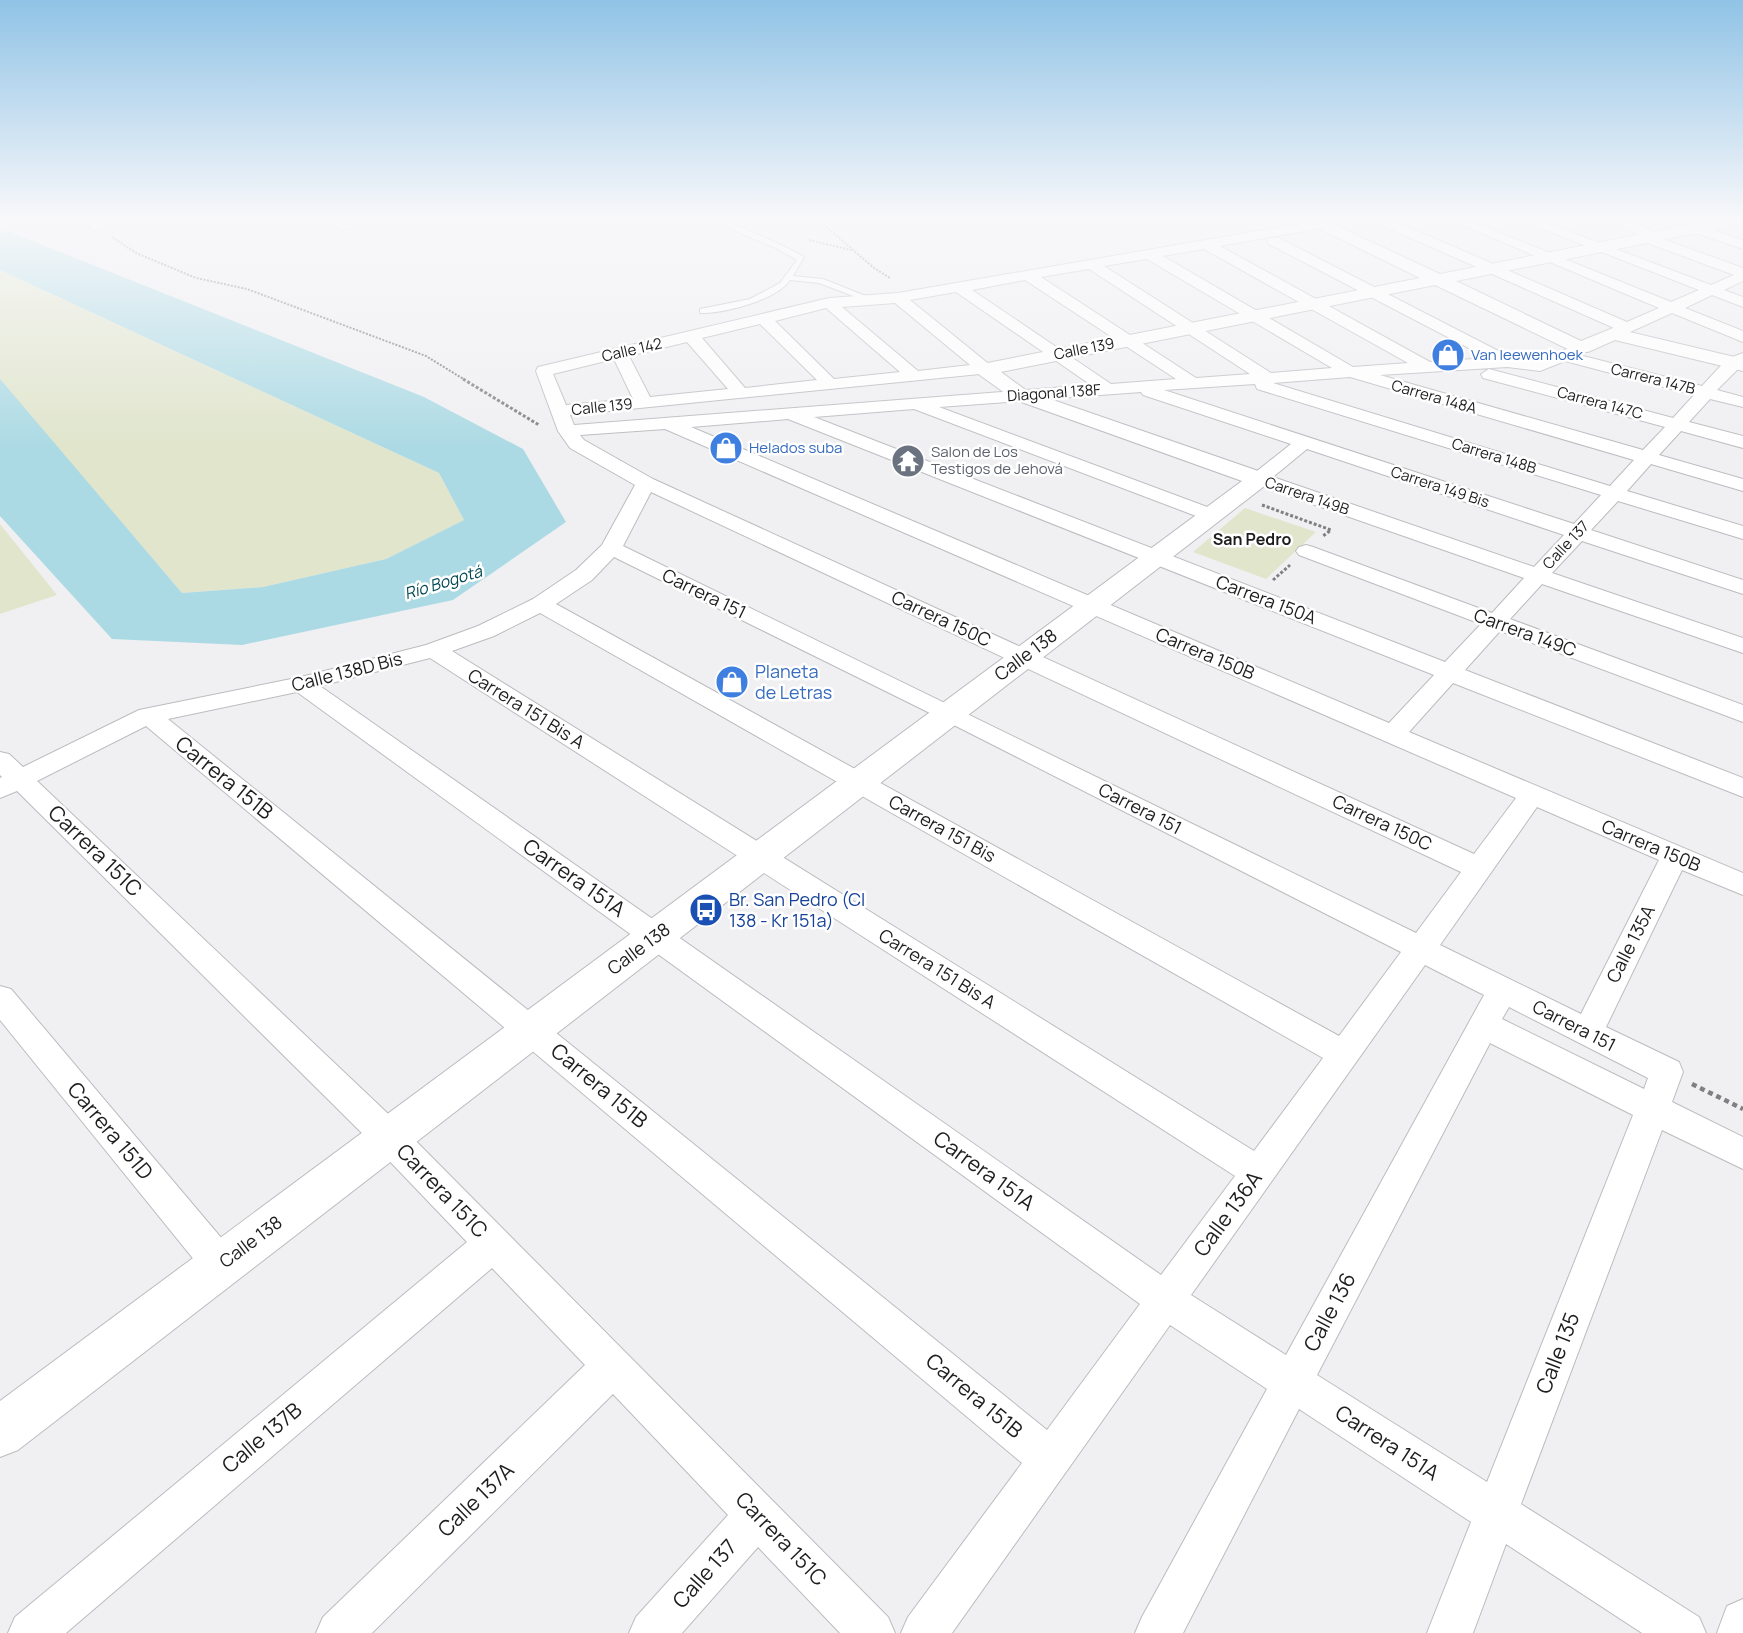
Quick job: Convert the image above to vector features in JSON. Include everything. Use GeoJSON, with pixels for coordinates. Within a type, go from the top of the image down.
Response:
{"type":"FeatureCollection","features":[{"type":"Feature","properties":{"kind":"main road","name":"Calle 139"},"geometry":{"type":"LineString","coordinates":[[984,369],[1367,293]]}},
{"type":"Feature","properties":{"kind":"main road","name":"Carrera 147B"},"geometry":{"type":"LineString","coordinates":[[1463,293],[1572,352]]}},
{"type":"Feature","properties":{"kind":"main road"},"geometry":{"type":"LineString","coordinates":[[1572,352],[1620,331],[1740,362]]}},
{"type":"Feature","properties":{"kind":"main road","name":"Carrera 149B"},"geometry":{"type":"LineString","coordinates":[[984,369],[1020,395],[1259,479]]}},
{"type":"Feature","properties":{"kind":"main road","name":"Calle 138"},"geometry":{"type":"LineString","coordinates":[[4,1421],[221,1265],[1259,479]]}},
{"type":"Feature","properties":{"kind":"street","name":"Calle 142"},"geometry":{"type":"LineString","coordinates":[[561,411],[544,371],[829,303],[898,298],[925,293]]}},
{"type":"Feature","properties":{"kind":"street"},"geometry":{"type":"LineString","coordinates":[[967,293],[1108,389]]}},
{"type":"Feature","properties":{"kind":"street"},"geometry":{"type":"LineString","coordinates":[[1055,293],[1193,383]]}},
{"type":"Feature","properties":{"kind":"street"},"geometry":{"type":"LineString","coordinates":[[1137,293],[1268,378]]}},
{"type":"Feature","properties":{"kind":"street","name":"Carrera 148A"},"geometry":{"type":"LineString","coordinates":[[1216,293],[1350,372],[1743,485]]}},
{"type":"Feature","properties":{"kind":"street"},"geometry":{"type":"LineString","coordinates":[[1295,293],[1427,367]]}},
{"type":"Feature","properties":{"kind":"street"},"geometry":{"type":"LineString","coordinates":[[1375,293],[1507,362]]}},
{"type":"Feature","properties":{"kind":"street"},"geometry":{"type":"LineString","coordinates":[[1541,293],[1620,331],[1704,293]]}},
{"type":"Feature","properties":{"kind":"street"},"geometry":{"type":"LineString","coordinates":[[1633,293],[1743,337]]}},
{"type":"Feature","properties":{"kind":"street"},"geometry":{"type":"LineString","coordinates":[[1720,293],[1743,302]]}},
{"type":"Feature","properties":{"kind":"street","name":"Carrera 149B"},"geometry":{"type":"LineString","coordinates":[[898,298],[984,369]]}},
{"type":"Feature","properties":{"kind":"street"},"geometry":{"type":"LineString","coordinates":[[829,303],[914,376]]}},
{"type":"Feature","properties":{"kind":"street"},"geometry":{"type":"LineString","coordinates":[[764,319],[830,384]]}},
{"type":"Feature","properties":{"kind":"street"},"geometry":{"type":"LineString","coordinates":[[691,336],[741,393]]}},
{"type":"Feature","properties":{"kind":"street","name":"Diagonal 138F"},"geometry":{"type":"LineString","coordinates":[[572,438],[667,423],[1020,395],[1507,362],[1540,366],[1572,352]]}},
{"type":"Feature","properties":{"kind":"street","name":"Carrera 147B"},"geometry":{"type":"LineString","coordinates":[[1572,352],[1743,402]]}},
{"type":"Feature","properties":{"kind":"street"},"geometry":{"type":"LineString","coordinates":[[619,353],[644,403]]}},
{"type":"Feature","properties":{"kind":"street","name":"Calle 137"},"geometry":{"type":"LineString","coordinates":[[1392,735],[1706,392],[1740,362]]}},
{"type":"Feature","properties":{"kind":"street","name":"Carrera 147C"},"geometry":{"type":"LineString","coordinates":[[1456,365],[1743,442]]}},
{"type":"Feature","properties":{"kind":"street","name":"Calle 139"},"geometry":{"type":"LineString","coordinates":[[561,411],[984,369]]}},
{"type":"Feature","properties":{"kind":"street","name":"Carrera 148B"},"geometry":{"type":"LineString","coordinates":[[1246,380],[1743,533]]}},
{"type":"Feature","properties":{"kind":"street","name":"Carrera 149 Bis"},"geometry":{"type":"LineString","coordinates":[[1137,387],[1743,587]]}},
{"type":"Feature","properties":{"kind":"street"},"geometry":{"type":"LineString","coordinates":[[915,403],[1211,515]]}},
{"type":"Feature","properties":{"kind":"street"},"geometry":{"type":"LineString","coordinates":[[561,411],[572,438]]}},
{"type":"Feature","properties":{"kind":"street","name":"Carrera 150A"},"geometry":{"type":"LineString","coordinates":[[789,413],[1743,788]]}},
{"type":"Feature","properties":{"kind":"street","name":"Carrera 150B"},"geometry":{"type":"LineString","coordinates":[[667,423],[1743,885]]}},
{"type":"Feature","properties":{"kind":"street","name":"Carrera 150C"},"geometry":{"type":"LineString","coordinates":[[572,438],[646,483],[1478,868]]}},
{"type":"Feature","properties":{"kind":"street","name":"Calle 138"},"geometry":{"type":"LineString","coordinates":[[1259,479],[1305,442]]}},
{"type":"Feature","properties":{"kind":"street","name":"Carrera 149B"},"geometry":{"type":"LineString","coordinates":[[1259,479],[1743,646]]}},
{"type":"Feature","properties":{"kind":"street","name":"Calle 138D Bis"},"geometry":{"type":"LineString","coordinates":[[7,776],[148,715],[301,684],[434,650],[486,631],[541,604],[584,575],[611,548],[646,483]]}},
{"type":"Feature","properties":{"kind":"street","name":"Carrera 151"},"geometry":{"type":"LineString","coordinates":[[611,548],[949,713],[1667,1072]]}},
{"type":"Feature","properties":{"kind":"street","name":"Carrera 149C"},"geometry":{"type":"LineString","coordinates":[[1306,551],[1743,714]]}},
{"type":"Feature","properties":{"kind":"street","name":"Carrera 151 Bis"},"geometry":{"type":"LineString","coordinates":[[541,604],[1344,1054]]}},
{"type":"Feature","properties":{"kind":"street","name":"Carrera 151 Bis A"},"geometry":{"type":"LineString","coordinates":[[434,650],[1258,1172]]}},
{"type":"Feature","properties":{"kind":"street","name":"Carrera 151A"},"geometry":{"type":"LineString","coordinates":[[301,684],[1165,1300],[1683,1633]]}},
{"type":"Feature","properties":{"kind":"street","name":"Carrera 151B"},"geometry":{"type":"LineString","coordinates":[[148,715],[1050,1459]]}},
{"type":"Feature","properties":{"kind":"street","name":"Carrera 151C"},"geometry":{"type":"LineString","coordinates":[[7,776],[389,1137],[872,1633]]}},
{"type":"Feature","properties":{"kind":"street","name":"Calle 136A"},"geometry":{"type":"LineString","coordinates":[[924,1633],[1532,795]]}},
{"type":"Feature","properties":{"kind":"street","name":"Calle 135A"},"geometry":{"type":"LineString","coordinates":[[1587,1032],[1675,856]]}},
{"type":"Feature","properties":{"kind":"street","name":"Calle 136"},"geometry":{"type":"LineString","coordinates":[[1158,1633],[1502,990]]}},
{"type":"Feature","properties":{"kind":"street","name":"Carrera 151D"},"geometry":{"type":"LineString","coordinates":[[0,998],[221,1265]]}},
{"type":"Feature","properties":{"kind":"street"},"geometry":{"type":"LineString","coordinates":[[1484,1025],[1743,1154]]}},
{"type":"Feature","properties":{"kind":"street","name":"Calle 135"},"geometry":{"type":"LineString","coordinates":[[1450,1633],[1667,1072]]}},
{"type":"Feature","properties":{"kind":"street","name":"Calle 137B"},"geometry":{"type":"LineString","coordinates":[[30,1633],[493,1244]]}},
{"type":"Feature","properties":{"kind":"street","name":"Calle 137A"},"geometry":{"type":"LineString","coordinates":[[339,1633],[613,1366]]}},
{"type":"Feature","properties":{"kind":"street","name":"Calle 137"},"geometry":{"type":"LineString","coordinates":[[652,1633],[757,1515]]}},
{"type":"Feature","properties":{"kind":"street"},"geometry":{"type":"LineString","coordinates":[[1740,1633],[1743,1622]]}},
{"type":"Feature","properties":{"kind":"lane"},"geometry":{"type":"LineString","coordinates":[[704,311],[752,301],[767,293]]}},
{"type":"Feature","properties":{"kind":"lane"},"geometry":{"type":"LineString","coordinates":[[853,293],[872,300]]}},
{"type":"Feature","properties":{"kind":"path"},"geometry":{"type":"LineString","coordinates":[[258,293],[426,356],[553,434],[572,438]]}},
{"type":"Feature","properties":{"kind":"path"},"geometry":{"type":"LineString","coordinates":[[1667,1072],[1743,1109]]}},
{"type":"Feature","properties":{"kind":"green space"},"geometry":{"type":"Polygon","coordinates":[[[0,293],[50,293],[439,473],[464,520],[386,559],[263,587],[182,593],[0,381],[0,293]]]}},
{"type":"Feature","properties":{"kind":"green space"},"geometry":{"type":"Polygon","coordinates":[[[1245,508],[1316,532],[1266,579],[1193,552],[1245,508]]]}},
{"type":"Feature","properties":{"kind":"green space"},"geometry":{"type":"Polygon","coordinates":[[[0,524],[57,595],[0,614],[0,524]]]}},
{"type":"Feature","properties":{"kind":"water","name":"Río Bogotá"},"geometry":{"type":"Polygon","coordinates":[[[50,293],[164,293],[424,397],[523,449],[566,522],[453,600],[242,645],[112,639],[0,516],[0,379],[182,593],[263,587],[386,559],[464,520],[439,473],[50,293]]]}},
{"type":"Feature","properties":{"kind":"place","name":"Van leewenhoek"},"geometry":{"type":"Point","coordinates":[1448,355]}},
{"type":"Feature","properties":{"kind":"place","name":"Helados suba"},"geometry":{"type":"Point","coordinates":[726,448]}},
{"type":"Feature","properties":{"kind":"place","name":"Salon de Los Testigos de Jehová"},"geometry":{"type":"Point","coordinates":[908,461]}},
{"type":"Feature","properties":{"kind":"place","name":"Planeta de Letras"},"geometry":{"type":"Point","coordinates":[732,682]}},
{"type":"Feature","properties":{"kind":"place","name":"Br. San Pedro (Cl 138 - Kr 151a)"},"geometry":{"type":"Point","coordinates":[706,910]}},
{"type":"Feature","properties":{"kind":"district","name":"San Pedro"},"geometry":{"type":"Point","coordinates":[1252,539]}}]}
